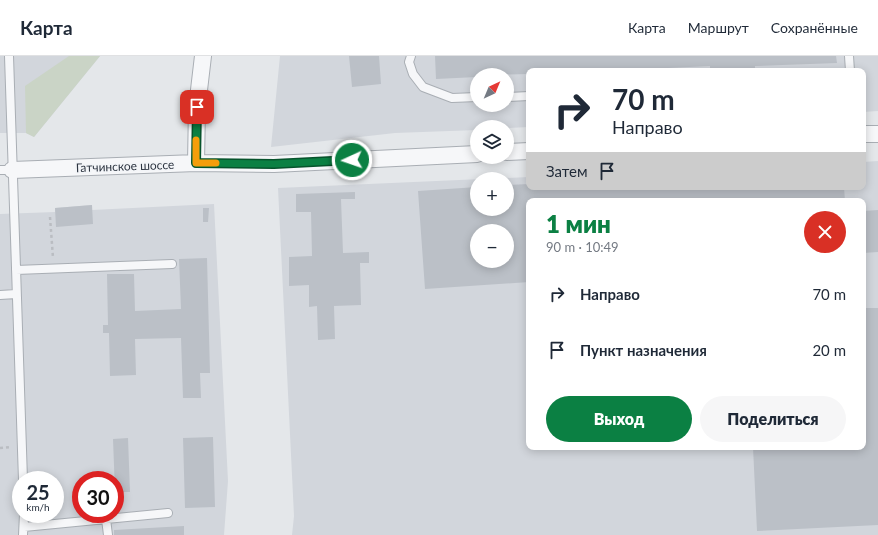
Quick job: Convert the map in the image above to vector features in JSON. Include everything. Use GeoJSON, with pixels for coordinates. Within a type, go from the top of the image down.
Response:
{"type":"FeatureCollection","features":[{"type":"Feature","properties":{"kind":"street"},"geometry":{"type":"LineString","coordinates":[[196,163],[197,107],[203,56]]}},
{"type":"Feature","properties":{"kind":"street"},"geometry":{"type":"LineString","coordinates":[[866,134],[878,134]]}},
{"type":"Feature","properties":{"kind":"street"},"geometry":{"type":"LineString","coordinates":[[514,152],[526,151]]}},
{"type":"Feature","properties":{"kind":"street","name":"Гатчинское шоссе"},"geometry":{"type":"LineString","coordinates":[[6,170],[196,163],[274,164],[470,154]]}},
{"type":"Feature","properties":{"kind":"lane"},"geometry":{"type":"LineString","coordinates":[[9,56],[6,170],[16,270],[23,471]]}},
{"type":"Feature","properties":{"kind":"lane"},"geometry":{"type":"LineString","coordinates":[[411,56],[409,62],[413,74],[423,87],[452,98],[470,97]]}},
{"type":"Feature","properties":{"kind":"lane"},"geometry":{"type":"LineString","coordinates":[[850,56],[850,68]]}},
{"type":"Feature","properties":{"kind":"lane"},"geometry":{"type":"LineString","coordinates":[[514,97],[526,96]]}},
{"type":"Feature","properties":{"kind":"lane"},"geometry":{"type":"LineString","coordinates":[[16,270],[172,264]]}},
{"type":"Feature","properties":{"kind":"lane"},"geometry":{"type":"LineString","coordinates":[[0,295],[16,294]]}},
{"type":"Feature","properties":{"kind":"lane"},"geometry":{"type":"LineString","coordinates":[[124,517],[168,513]]}},
{"type":"Feature","properties":{"kind":"lane"},"geometry":{"type":"LineString","coordinates":[[24,531],[74,523]]}},
{"type":"Feature","properties":{"kind":"lane"},"geometry":{"type":"LineString","coordinates":[[107,523],[108,535]]}},
{"type":"Feature","properties":{"kind":"path"},"geometry":{"type":"LineString","coordinates":[[50,217],[53,269]]}},
{"type":"Feature","properties":{"kind":"shaded area"},"geometry":{"type":"Polygon","coordinates":[[[0,56],[100,56],[34,137],[26,133],[0,133],[0,56]]]}},
{"type":"Feature","properties":{"kind":"shaded area"},"geometry":{"type":"Polygon","coordinates":[[[280,56],[878,56],[878,111],[866,112],[866,68],[526,68],[526,127],[514,128],[514,120],[470,120],[470,130],[395,133],[271,147],[280,56]]]}},
{"type":"Feature","properties":{"kind":"shaded area"},"geometry":{"type":"Polygon","coordinates":[[[878,161],[878,535],[292,535],[294,516],[278,188],[470,179],[470,216],[514,216],[514,178],[526,177],[526,190],[866,190],[866,162],[878,161]]]}},
{"type":"Feature","properties":{"kind":"shaded area"},"geometry":{"type":"Polygon","coordinates":[[[214,204],[228,481],[224,535],[0,535],[0,214],[55,212],[55,208],[92,205],[92,210],[214,204]]]}},
{"type":"Feature","properties":{"kind":"green space"},"geometry":{"type":"Polygon","coordinates":[[[69,56],[100,56],[34,137],[26,133],[25,86],[69,56]]]}},
{"type":"Feature","properties":{"kind":"building"},"geometry":{"type":"Polygon","coordinates":[[[349,56],[379,56],[381,84],[352,87],[349,56]]]}},
{"type":"Feature","properties":{"kind":"building"},"geometry":{"type":"Polygon","coordinates":[[[435,56],[836,56],[837,63],[755,66],[755,68],[710,68],[710,66],[668,68],[526,68],[526,74],[514,74],[514,68],[470,68],[470,77],[436,79],[435,56]]]}},
{"type":"Feature","properties":{"kind":"building"},"geometry":{"type":"Polygon","coordinates":[[[526,184],[526,190],[844,190],[845,198],[526,198],[526,282],[425,289],[418,191],[470,187],[470,216],[514,216],[514,185],[526,184]]]}},
{"type":"Feature","properties":{"kind":"building"},"geometry":{"type":"Polygon","coordinates":[[[355,192],[355,199],[341,199],[343,253],[369,252],[369,263],[360,263],[361,305],[334,306],[335,339],[318,340],[317,306],[309,307],[309,285],[289,286],[289,257],[312,256],[311,212],[296,212],[296,194],[355,192]]]}},
{"type":"Feature","properties":{"kind":"building"},"geometry":{"type":"Polygon","coordinates":[[[92,205],[93,224],[56,227],[55,208],[92,205]]]}},
{"type":"Feature","properties":{"kind":"building"},"geometry":{"type":"Polygon","coordinates":[[[203,208],[209,208],[208,222],[203,222],[203,208]]]}},
{"type":"Feature","properties":{"kind":"building"},"geometry":{"type":"Polygon","coordinates":[[[878,210],[878,252],[866,253],[866,211],[878,210]]]}},
{"type":"Feature","properties":{"kind":"building"},"geometry":{"type":"Polygon","coordinates":[[[207,258],[210,373],[200,373],[201,398],[183,398],[181,338],[135,339],[136,375],[110,376],[109,333],[103,333],[103,325],[108,325],[107,274],[134,274],[135,311],[181,309],[179,259],[207,258]]]}},
{"type":"Feature","properties":{"kind":"building"},"geometry":{"type":"Polygon","coordinates":[[[866,308],[878,308],[878,525],[757,531],[753,450],[866,450],[866,308]]]}},
{"type":"Feature","properties":{"kind":"building"},"geometry":{"type":"Polygon","coordinates":[[[213,437],[215,507],[185,508],[183,438],[213,437]]]}},
{"type":"Feature","properties":{"kind":"building"},"geometry":{"type":"Polygon","coordinates":[[[128,438],[130,492],[124,492],[124,471],[114,471],[113,439],[128,438]]]}},
{"type":"Feature","properties":{"kind":"building"},"geometry":{"type":"Polygon","coordinates":[[[184,526],[184,535],[114,535],[114,530],[184,526]]]}},
{"type":"Feature","properties":{"kind":"slow traffic"},"geometry":{"type":"LineString","coordinates":[[196,140],[196,163],[216,163]]}},
{"type":"Feature","properties":{"kind":"route"},"geometry":{"type":"LineString","coordinates":[[197,107],[196,163],[274,164],[352,160]]}}]}
